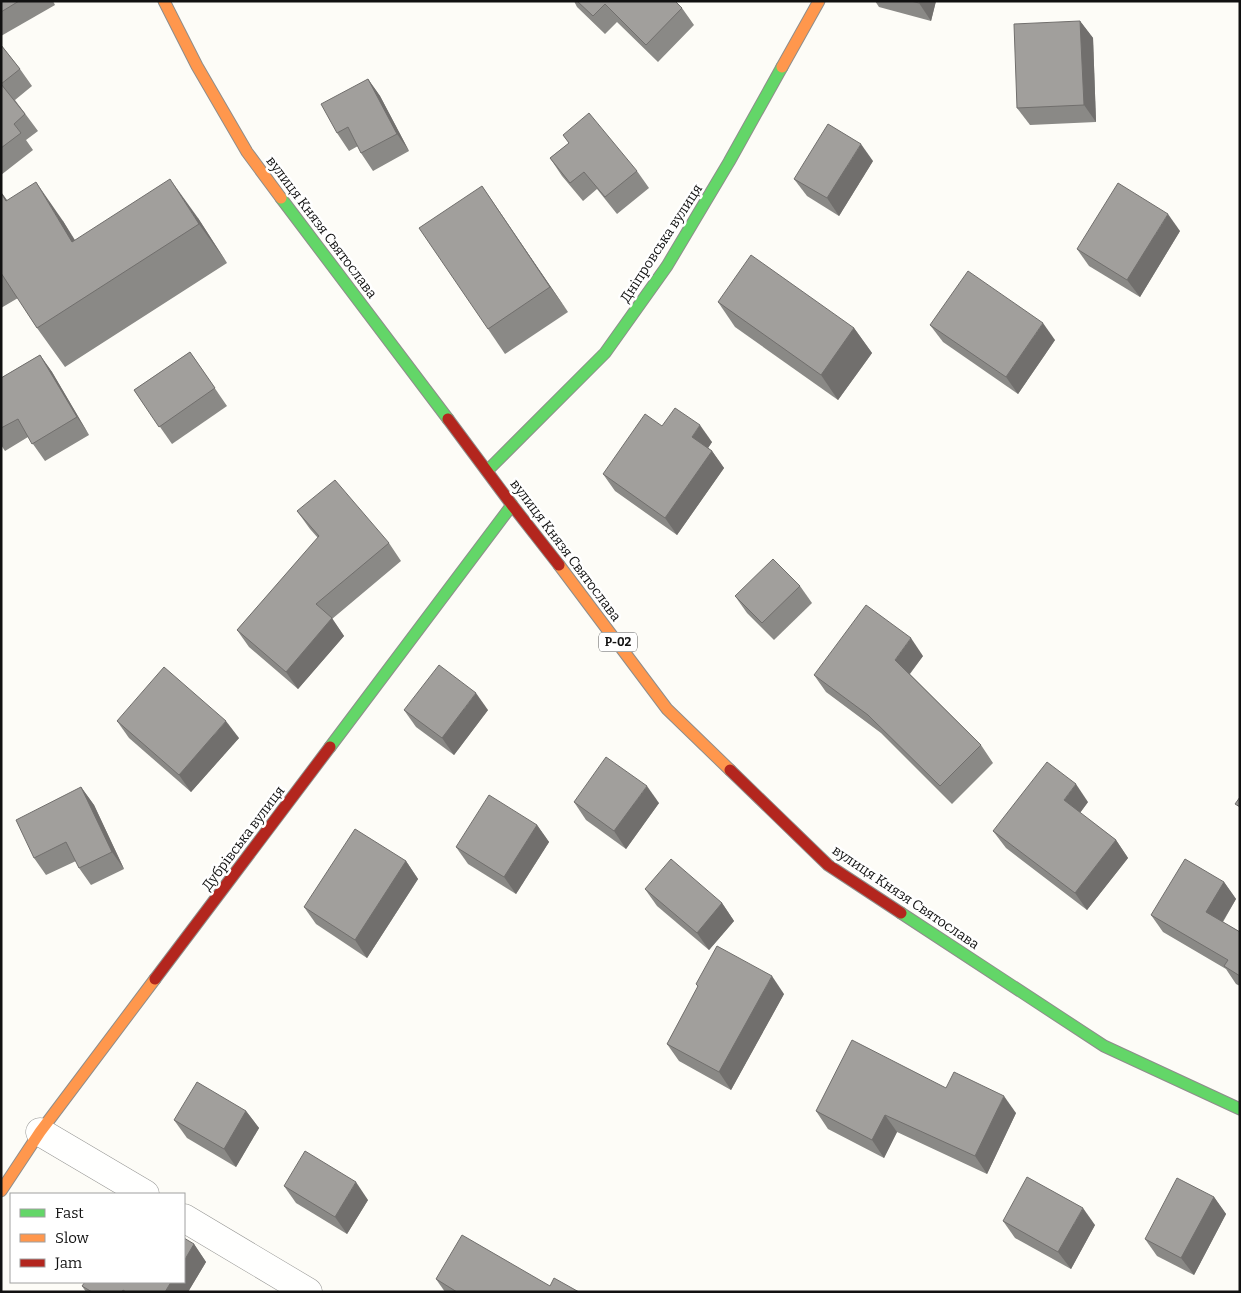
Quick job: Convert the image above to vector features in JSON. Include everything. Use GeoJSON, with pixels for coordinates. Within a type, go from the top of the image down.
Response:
{"type":"FeatureCollection","features":[{"type":"Feature","properties":{"kind":"main road","name":"вулиця Князя Святослава"},"geometry":{"type":"LineString","coordinates":[[164,1],[197,66],[247,152],[667,708],[828,865],[1104,1046],[1240,1109]]}},
{"type":"Feature","properties":{"kind":"main road","name":"Дніпровська вулиця"},"geometry":{"type":"LineString","coordinates":[[487,471],[605,353],[667,266],[729,162],[820,1]]}},
{"type":"Feature","properties":{"kind":"main road","name":"Дубрівська вулиця"},"geometry":{"type":"LineString","coordinates":[[1,1191],[40,1132],[512,505]]}},
{"type":"Feature","properties":{"kind":"street"},"geometry":{"type":"LineString","coordinates":[[40,1132],[143,1193]]}},
{"type":"Feature","properties":{"kind":"street"},"geometry":{"type":"LineString","coordinates":[[185,1219],[308,1292]]}},
{"type":"Feature","properties":{"kind":"building"},"geometry":{"type":"Polygon","coordinates":[[[1,1],[19,1],[1,12],[1,1]]]}},
{"type":"Feature","properties":{"kind":"building"},"geometry":{"type":"Polygon","coordinates":[[[577,1],[675,1],[682,8],[646,45],[605,4],[593,16],[577,1]]]}},
{"type":"Feature","properties":{"kind":"building"},"geometry":{"type":"Polygon","coordinates":[[[1080,21],[1084,105],[1017,108],[1014,24],[1080,21]]]}},
{"type":"Feature","properties":{"kind":"building"},"geometry":{"type":"Polygon","coordinates":[[[1,45],[20,69],[1,84],[1,45]]]}},
{"type":"Feature","properties":{"kind":"building"},"geometry":{"type":"Polygon","coordinates":[[[368,79],[397,134],[361,153],[348,127],[337,133],[321,104],[368,79]]]}},
{"type":"Feature","properties":{"kind":"building"},"geometry":{"type":"Polygon","coordinates":[[[1,84],[25,114],[14,124],[21,133],[1,148],[1,84]]]}},
{"type":"Feature","properties":{"kind":"building"},"geometry":{"type":"Polygon","coordinates":[[[589,113],[637,171],[605,197],[584,172],[570,183],[550,158],[569,143],[563,135],[589,113]]]}},
{"type":"Feature","properties":{"kind":"building"},"geometry":{"type":"Polygon","coordinates":[[[828,124],[861,144],[827,198],[794,179],[828,124]]]}},
{"type":"Feature","properties":{"kind":"building"},"geometry":{"type":"Polygon","coordinates":[[[170,179],[199,224],[37,328],[1,273],[1,193],[6,201],[36,182],[72,242],[170,179]]]}},
{"type":"Feature","properties":{"kind":"building"},"geometry":{"type":"Polygon","coordinates":[[[1118,183],[1168,214],[1127,280],[1077,249],[1118,183]]]}},
{"type":"Feature","properties":{"kind":"building"},"geometry":{"type":"Polygon","coordinates":[[[482,186],[550,287],[488,329],[419,228],[482,186]]]}},
{"type":"Feature","properties":{"kind":"building"},"geometry":{"type":"Polygon","coordinates":[[[751,255],[854,328],[821,375],[718,302],[751,255]]]}},
{"type":"Feature","properties":{"kind":"building"},"geometry":{"type":"Polygon","coordinates":[[[968,271],[1043,323],[1006,377],[930,325],[968,271]]]}},
{"type":"Feature","properties":{"kind":"building"},"geometry":{"type":"Polygon","coordinates":[[[190,352],[215,388],[159,427],[134,390],[190,352]]]}},
{"type":"Feature","properties":{"kind":"building"},"geometry":{"type":"Polygon","coordinates":[[[40,355],[77,417],[32,444],[18,419],[1,428],[1,378],[40,355]]]}},
{"type":"Feature","properties":{"kind":"building"},"geometry":{"type":"Polygon","coordinates":[[[675,408],[700,425],[692,437],[712,451],[665,518],[603,474],[645,414],[662,426],[675,408]]]}},
{"type":"Feature","properties":{"kind":"building"},"geometry":{"type":"Polygon","coordinates":[[[335,480],[389,543],[316,604],[332,618],[286,672],[237,630],[319,536],[297,511],[335,480]]]}},
{"type":"Feature","properties":{"kind":"building"},"geometry":{"type":"Polygon","coordinates":[[[773,559],[800,586],[762,623],[735,596],[773,559]]]}},
{"type":"Feature","properties":{"kind":"building"},"geometry":{"type":"Polygon","coordinates":[[[866,605],[911,638],[895,660],[981,745],[940,786],[868,715],[814,675],[866,605]]]}},
{"type":"Feature","properties":{"kind":"building"},"geometry":{"type":"Polygon","coordinates":[[[439,665],[476,693],[442,738],[404,710],[439,665]]]}},
{"type":"Feature","properties":{"kind":"building"},"geometry":{"type":"Polygon","coordinates":[[[164,667],[226,721],[179,775],[117,721],[164,667]]]}},
{"type":"Feature","properties":{"kind":"building"},"geometry":{"type":"Polygon","coordinates":[[[606,757],[647,786],[614,831],[574,802],[606,757]]]}},
{"type":"Feature","properties":{"kind":"building"},"geometry":{"type":"Polygon","coordinates":[[[1047,762],[1076,784],[1064,800],[1116,840],[1075,893],[993,831],[1047,762]]]}},
{"type":"Feature","properties":{"kind":"building"},"geometry":{"type":"Polygon","coordinates":[[[81,787],[112,852],[79,868],[66,842],[34,858],[16,820],[81,787]]]}},
{"type":"Feature","properties":{"kind":"building"},"geometry":{"type":"Polygon","coordinates":[[[489,795],[537,825],[504,877],[456,847],[489,795]]]}},
{"type":"Feature","properties":{"kind":"building"},"geometry":{"type":"Polygon","coordinates":[[[1240,797],[1240,807],[1235,804],[1240,797]]]}},
{"type":"Feature","properties":{"kind":"building"},"geometry":{"type":"Polygon","coordinates":[[[355,829],[406,861],[355,940],[304,907],[355,829]]]}},
{"type":"Feature","properties":{"kind":"building"},"geometry":{"type":"Polygon","coordinates":[[[671,859],[722,903],[697,933],[645,889],[671,859]]]}},
{"type":"Feature","properties":{"kind":"building"},"geometry":{"type":"Polygon","coordinates":[[[1185,859],[1224,882],[1206,912],[1240,932],[1240,976],[1224,966],[1228,960],[1151,915],[1185,859]]]}},
{"type":"Feature","properties":{"kind":"building"},"geometry":{"type":"Polygon","coordinates":[[[717,946],[772,976],[719,1072],[667,1044],[717,946]]]}},
{"type":"Feature","properties":{"kind":"building"},"geometry":{"type":"Polygon","coordinates":[[[852,1040],[946,1088],[954,1072],[1004,1096],[975,1156],[885,1115],[872,1140],[816,1111],[852,1040]]]}},
{"type":"Feature","properties":{"kind":"building"},"geometry":{"type":"Polygon","coordinates":[[[197,1082],[246,1111],[224,1149],[174,1120],[197,1082]]]}},
{"type":"Feature","properties":{"kind":"building"},"geometry":{"type":"Polygon","coordinates":[[[305,1151],[356,1182],[335,1217],[284,1186],[305,1151]]]}},
{"type":"Feature","properties":{"kind":"building"},"geometry":{"type":"Polygon","coordinates":[[[1027,1177],[1083,1208],[1058,1252],[1003,1221],[1027,1177]]]}},
{"type":"Feature","properties":{"kind":"building"},"geometry":{"type":"Polygon","coordinates":[[[1177,1178],[1214,1197],[1181,1258],[1145,1239],[1177,1178]]]}},
{"type":"Feature","properties":{"kind":"building"},"geometry":{"type":"Polygon","coordinates":[[[462,1235],[550,1286],[554,1278],[579,1292],[457,1292],[436,1279],[462,1235]]]}},
{"type":"Feature","properties":{"kind":"building"},"geometry":{"type":"Polygon","coordinates":[[[185,1239],[194,1244],[185,1259],[185,1239]]]}},
{"type":"Feature","properties":{"kind":"building"},"geometry":{"type":"Polygon","coordinates":[[[84,1283],[170,1283],[165,1292],[126,1292],[123,1290],[122,1292],[92,1292],[82,1286],[84,1283]]]}},
{"type":"Feature","properties":{"kind":"traffic: fast"},"geometry":{"type":"LineString","coordinates":[[487,471],[605,353],[667,266],[729,162],[782,67]]}},
{"type":"Feature","properties":{"kind":"traffic: fast"},"geometry":{"type":"LineString","coordinates":[[281,198],[448,419]]}},
{"type":"Feature","properties":{"kind":"traffic: fast"},"geometry":{"type":"LineString","coordinates":[[330,747],[512,505]]}},
{"type":"Feature","properties":{"kind":"traffic: fast"},"geometry":{"type":"LineString","coordinates":[[901,913],[1104,1046],[1240,1109]]}},
{"type":"Feature","properties":{"kind":"traffic: slow"},"geometry":{"type":"LineString","coordinates":[[164,1],[197,66],[247,152],[281,198]]}},
{"type":"Feature","properties":{"kind":"traffic: slow"},"geometry":{"type":"LineString","coordinates":[[782,67],[819,1]]}},
{"type":"Feature","properties":{"kind":"traffic: slow"},"geometry":{"type":"LineString","coordinates":[[559,565],[667,709],[730,770]]}},
{"type":"Feature","properties":{"kind":"traffic: slow"},"geometry":{"type":"LineString","coordinates":[[1,1191],[40,1132],[155,979]]}},
{"type":"Feature","properties":{"kind":"traffic: jam"},"geometry":{"type":"LineString","coordinates":[[448,419],[559,565]]}},
{"type":"Feature","properties":{"kind":"traffic: jam"},"geometry":{"type":"LineString","coordinates":[[155,979],[330,747]]}},
{"type":"Feature","properties":{"kind":"traffic: jam"},"geometry":{"type":"LineString","coordinates":[[730,770],[828,865],[901,913]]}}]}
